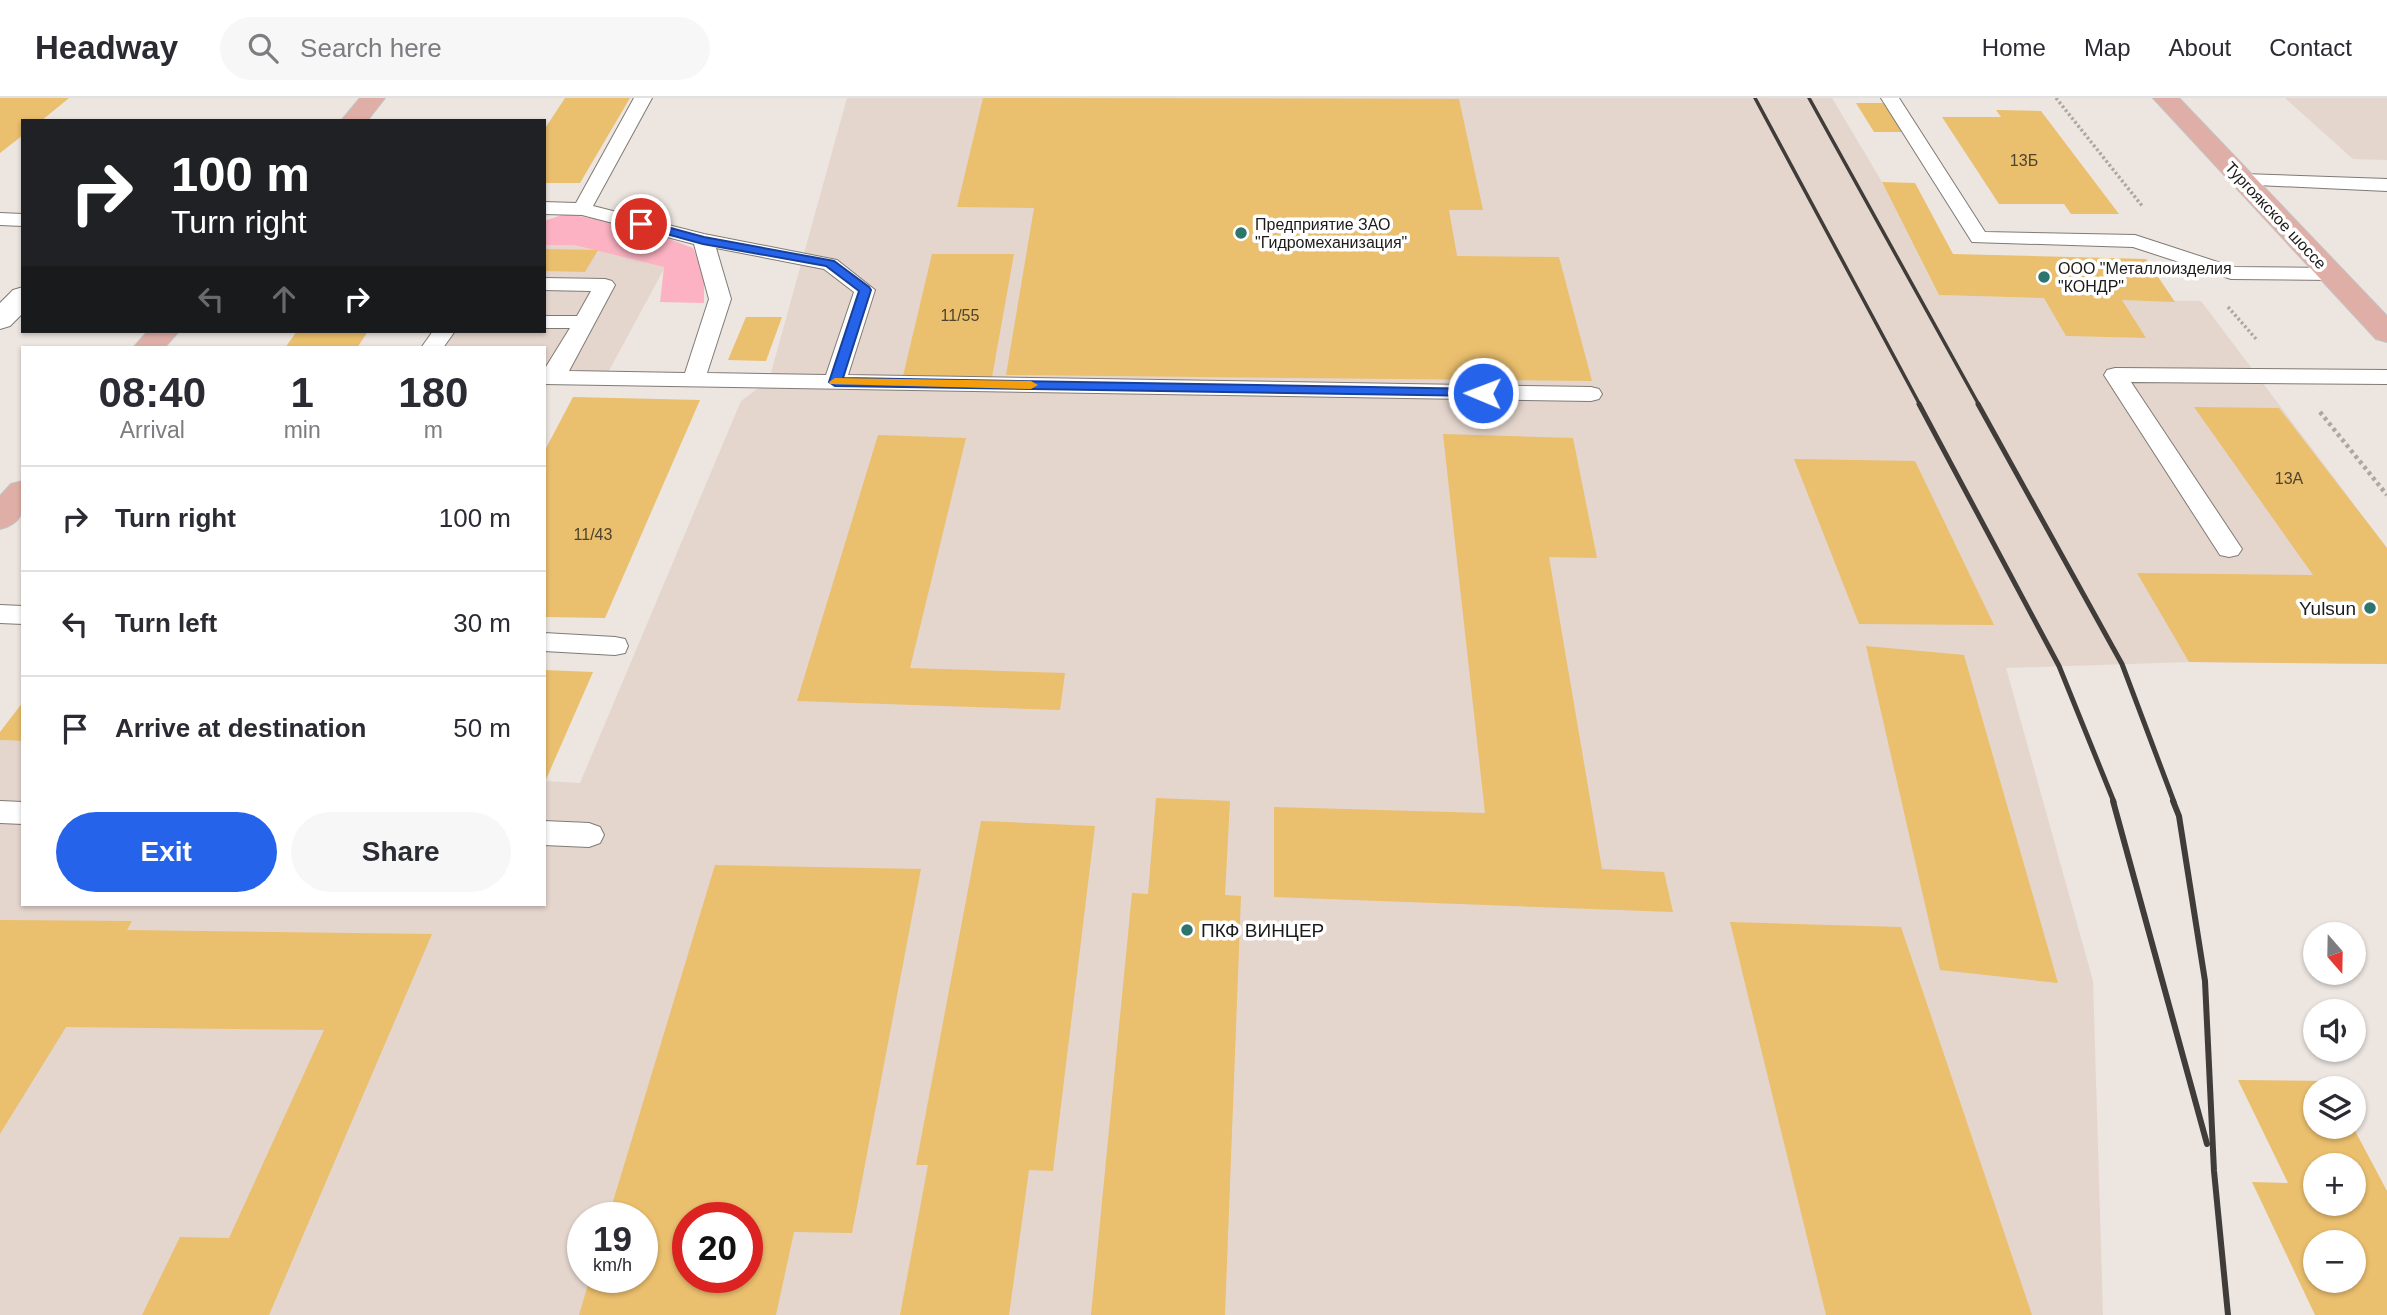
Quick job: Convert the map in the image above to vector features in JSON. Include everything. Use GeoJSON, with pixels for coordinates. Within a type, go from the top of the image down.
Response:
{"type":"FeatureCollection","features":[{"type":"Feature","properties":{"kind":"main road"},"geometry":{"type":"LineString","coordinates":[[355,119],[373,98]]}},
{"type":"Feature","properties":{"kind":"main road","name":"Тургоякское шоссе"},"geometry":{"type":"LineString","coordinates":[[2165,98],[2387,333]]}},
{"type":"Feature","properties":{"kind":"main road"},"geometry":{"type":"LineString","coordinates":[[150,346],[162,333]]}},
{"type":"Feature","properties":{"kind":"main road"},"geometry":{"type":"LineString","coordinates":[[0,517],[21,494]]}},
{"type":"Feature","properties":{"kind":"street"},"geometry":{"type":"LineString","coordinates":[[0,320],[21,298]]}},
{"type":"Feature","properties":{"kind":"lane"},"geometry":{"type":"LineString","coordinates":[[582,209],[643,98]]}},
{"type":"Feature","properties":{"kind":"lane"},"geometry":{"type":"LineString","coordinates":[[1890,98],[1979,238],[2135,241],[2231,273],[2331,274]]}},
{"type":"Feature","properties":{"kind":"lane"},"geometry":{"type":"LineString","coordinates":[[2243,180],[2387,185]]}},
{"type":"Feature","properties":{"kind":"lane"},"geometry":{"type":"LineString","coordinates":[[546,208],[582,209],[703,240],[830,264],[865,290],[835,382]]}},
{"type":"Feature","properties":{"kind":"lane"},"geometry":{"type":"LineString","coordinates":[[0,219],[21,220]]}},
{"type":"Feature","properties":{"kind":"lane"},"geometry":{"type":"LineString","coordinates":[[694,380],[720,299],[703,240]]}},
{"type":"Feature","properties":{"kind":"lane"},"geometry":{"type":"LineString","coordinates":[[546,284],[605,285],[549,377]]}},
{"type":"Feature","properties":{"kind":"lane"},"geometry":{"type":"LineString","coordinates":[[546,322],[584,322]]}},
{"type":"Feature","properties":{"kind":"lane"},"geometry":{"type":"LineString","coordinates":[[2229,549],[2115,374],[2387,377]]}},
{"type":"Feature","properties":{"kind":"lane"},"geometry":{"type":"LineString","coordinates":[[549,377],[1591,394]]}},
{"type":"Feature","properties":{"kind":"lane"},"geometry":{"type":"LineString","coordinates":[[0,614],[21,615]]}},
{"type":"Feature","properties":{"kind":"lane"},"geometry":{"type":"LineString","coordinates":[[546,642],[615,646]]}},
{"type":"Feature","properties":{"kind":"lane"},"geometry":{"type":"LineString","coordinates":[[0,812],[21,813]]}},
{"type":"Feature","properties":{"kind":"lane"},"geometry":{"type":"LineString","coordinates":[[546,834],[589,835]]}},
{"type":"Feature","properties":{"kind":"shaded area"},"geometry":{"type":"Polygon","coordinates":[[[847,98],[1832,98],[1882,182],[1939,295],[2044,298],[2067,336],[2145,338],[2122,300],[2201,301],[2387,548],[2387,664],[2189,662],[2006,668],[2093,981],[2103,1315],[0,1315],[0,1134],[41,1066],[0,1064],[0,740],[21,741],[21,906],[546,906],[546,781],[580,783],[741,401],[769,380],[847,98]]]}},
{"type":"Feature","properties":{"kind":"shaded area"},"geometry":{"type":"Polygon","coordinates":[[[2285,98],[2387,98],[2387,160],[2353,159],[2285,98]]]}},
{"type":"Feature","properties":{"kind":"shaded area"},"geometry":{"type":"Polygon","coordinates":[[[565,214],[598,219],[662,236],[693,248],[704,275],[704,303],[660,302],[664,267],[574,245],[546,245],[546,220],[565,214]]]}},
{"type":"Feature","properties":{"kind":"shaded area"},"geometry":{"type":"Polygon","coordinates":[[[546,245],[574,245],[665,267],[605,378],[546,377],[546,346],[431,346],[438,333],[546,333],[546,245]]]}},
{"type":"Feature","properties":{"kind":"building"},"geometry":{"type":"Polygon","coordinates":[[[0,98],[69,98],[43,119],[21,119],[21,137],[0,153],[0,98]]]}},
{"type":"Feature","properties":{"kind":"building"},"geometry":{"type":"Polygon","coordinates":[[[565,98],[630,98],[580,183],[546,183],[546,127],[565,98]]]}},
{"type":"Feature","properties":{"kind":"building","name":"Предприятие ЗАО \"Гидромеханизация\""},"geometry":{"type":"Polygon","coordinates":[[[983,98],[1459,99],[1483,210],[1449,210],[1457,256],[1559,257],[1592,381],[1006,375],[1034,208],[957,207],[983,98]]]}},
{"type":"Feature","properties":{"kind":"building"},"geometry":{"type":"Polygon","coordinates":[[[1856,103],[1888,103],[1907,132],[1874,132],[1856,103]]]}},
{"type":"Feature","properties":{"kind":"building"},"geometry":{"type":"Polygon","coordinates":[[[1996,110],[2041,111],[2119,214],[2071,214],[2064,204],[1999,204],[1942,117],[2001,117],[1996,110]]]}},
{"type":"Feature","properties":{"kind":"building","name":"ООО \"Металлоизделия \"КОНДР\""},"geometry":{"type":"Polygon","coordinates":[[[1882,182],[1915,183],[1953,254],[2146,259],[2175,302],[2122,300],[2146,338],[2066,336],[2044,298],[1939,295],[1882,182]]]}},
{"type":"Feature","properties":{"kind":"building"},"geometry":{"type":"Polygon","coordinates":[[[546,249],[598,250],[585,272],[546,271],[546,249]]]}},
{"type":"Feature","properties":{"kind":"building"},"geometry":{"type":"Polygon","coordinates":[[[932,254],[1014,254],[992,377],[903,376],[932,254]]]}},
{"type":"Feature","properties":{"kind":"building"},"geometry":{"type":"Polygon","coordinates":[[[746,317],[782,317],[766,361],[728,360],[746,317]]]}},
{"type":"Feature","properties":{"kind":"building"},"geometry":{"type":"Polygon","coordinates":[[[296,333],[367,333],[358,346],[286,346],[296,333]]]}},
{"type":"Feature","properties":{"kind":"building"},"geometry":{"type":"Polygon","coordinates":[[[573,397],[700,400],[605,618],[546,617],[546,448],[573,397]]]}},
{"type":"Feature","properties":{"kind":"building"},"geometry":{"type":"Polygon","coordinates":[[[2194,407],[2279,408],[2387,548],[2387,664],[2189,662],[2137,573],[2313,575],[2194,407]]]}},
{"type":"Feature","properties":{"kind":"building"},"geometry":{"type":"Polygon","coordinates":[[[1443,434],[1573,438],[1597,558],[1549,557],[1602,869],[1664,872],[1673,912],[1274,897],[1274,807],[1485,813],[1443,434]]]}},
{"type":"Feature","properties":{"kind":"building"},"geometry":{"type":"Polygon","coordinates":[[[878,435],[966,438],[910,668],[1065,673],[1060,710],[797,701],[878,435]]]}},
{"type":"Feature","properties":{"kind":"building"},"geometry":{"type":"Polygon","coordinates":[[[1794,459],[1915,461],[1994,625],[1859,624],[1794,459]]]}},
{"type":"Feature","properties":{"kind":"building"},"geometry":{"type":"Polygon","coordinates":[[[1866,646],[1964,655],[2058,983],[1940,970],[1866,646]]]}},
{"type":"Feature","properties":{"kind":"building"},"geometry":{"type":"Polygon","coordinates":[[[546,670],[593,672],[546,779],[546,670]]]}},
{"type":"Feature","properties":{"kind":"building"},"geometry":{"type":"Polygon","coordinates":[[[21,705],[21,741],[0,740],[0,732],[21,705]]]}},
{"type":"Feature","properties":{"kind":"building"},"geometry":{"type":"Polygon","coordinates":[[[1156,798],[1230,801],[1225,895],[1241,896],[1225,1315],[1091,1315],[1132,893],[1148,894],[1156,798]]]}},
{"type":"Feature","properties":{"kind":"building"},"geometry":{"type":"Polygon","coordinates":[[[981,821],[1095,826],[1053,1171],[1029,1170],[1009,1315],[900,1315],[928,1165],[916,1165],[981,821]]]}},
{"type":"Feature","properties":{"kind":"building"},"geometry":{"type":"Polygon","coordinates":[[[715,865],[921,869],[852,1233],[794,1232],[776,1315],[579,1315],[586,1293],[658,1293],[658,1202],[613,1202],[715,865]]]}},
{"type":"Feature","properties":{"kind":"building"},"geometry":{"type":"Polygon","coordinates":[[[0,920],[132,921],[127,930],[432,934],[269,1315],[142,1315],[180,1237],[229,1238],[324,1030],[66,1027],[0,1134],[0,920]]]}},
{"type":"Feature","properties":{"kind":"building"},"geometry":{"type":"Polygon","coordinates":[[[1730,922],[1901,927],[2032,1315],[1826,1315],[1730,922]]]}},
{"type":"Feature","properties":{"kind":"building"},"geometry":{"type":"Polygon","coordinates":[[[2238,1080],[2303,1081],[2303,1139],[2359,1139],[2387,1191],[2387,1315],[2315,1315],[2305,1293],[2366,1293],[2366,1230],[2303,1230],[2303,1290],[2252,1182],[2288,1183],[2238,1080]]]}},
{"type":"Feature","properties":{"kind":"railway"},"geometry":{"type":"LineString","coordinates":[[1755,98],[1920,405]]}},
{"type":"Feature","properties":{"kind":"railway"},"geometry":{"type":"LineString","coordinates":[[1809,98],[1979,405]]}},
{"type":"Feature","properties":{"kind":"railway"},"geometry":{"type":"LineString","coordinates":[[1919,404],[2059,666],[2114,802]]}},
{"type":"Feature","properties":{"kind":"railway"},"geometry":{"type":"LineString","coordinates":[[1978,404],[2122,664],[2174,802]]}},
{"type":"Feature","properties":{"kind":"railway"},"geometry":{"type":"LineString","coordinates":[[2113,801],[2207,1144]]}},
{"type":"Feature","properties":{"kind":"railway"},"geometry":{"type":"LineString","coordinates":[[2173,801],[2179,816],[2205,981],[2214,1171],[2228,1315]]}},
{"type":"Feature","properties":{"kind":"slow traffic"},"geometry":{"type":"LineString","coordinates":[[835,382],[1031,385]]}},
{"type":"Feature","properties":{"kind":"place","name":"Предприятие ЗАО \"Гидромеханизация\""},"geometry":{"type":"Point","coordinates":[1241,233]}},
{"type":"Feature","properties":{"kind":"place","name":"ООО \"Металлоизделия \"КОНДР\""},"geometry":{"type":"Point","coordinates":[2044,277]}},
{"type":"Feature","properties":{"kind":"place","name":"Yulsun"},"geometry":{"type":"Point","coordinates":[2370,608]}},
{"type":"Feature","properties":{"kind":"place","name":"ПКФ ВИНЦЕР"},"geometry":{"type":"Point","coordinates":[1187,930]}},
{"type":"Feature","properties":{"kind":"route"},"geometry":{"type":"LineString","coordinates":[[641,224],[703,240],[830,264],[865,290],[835,382],[1483,393]]}}]}
